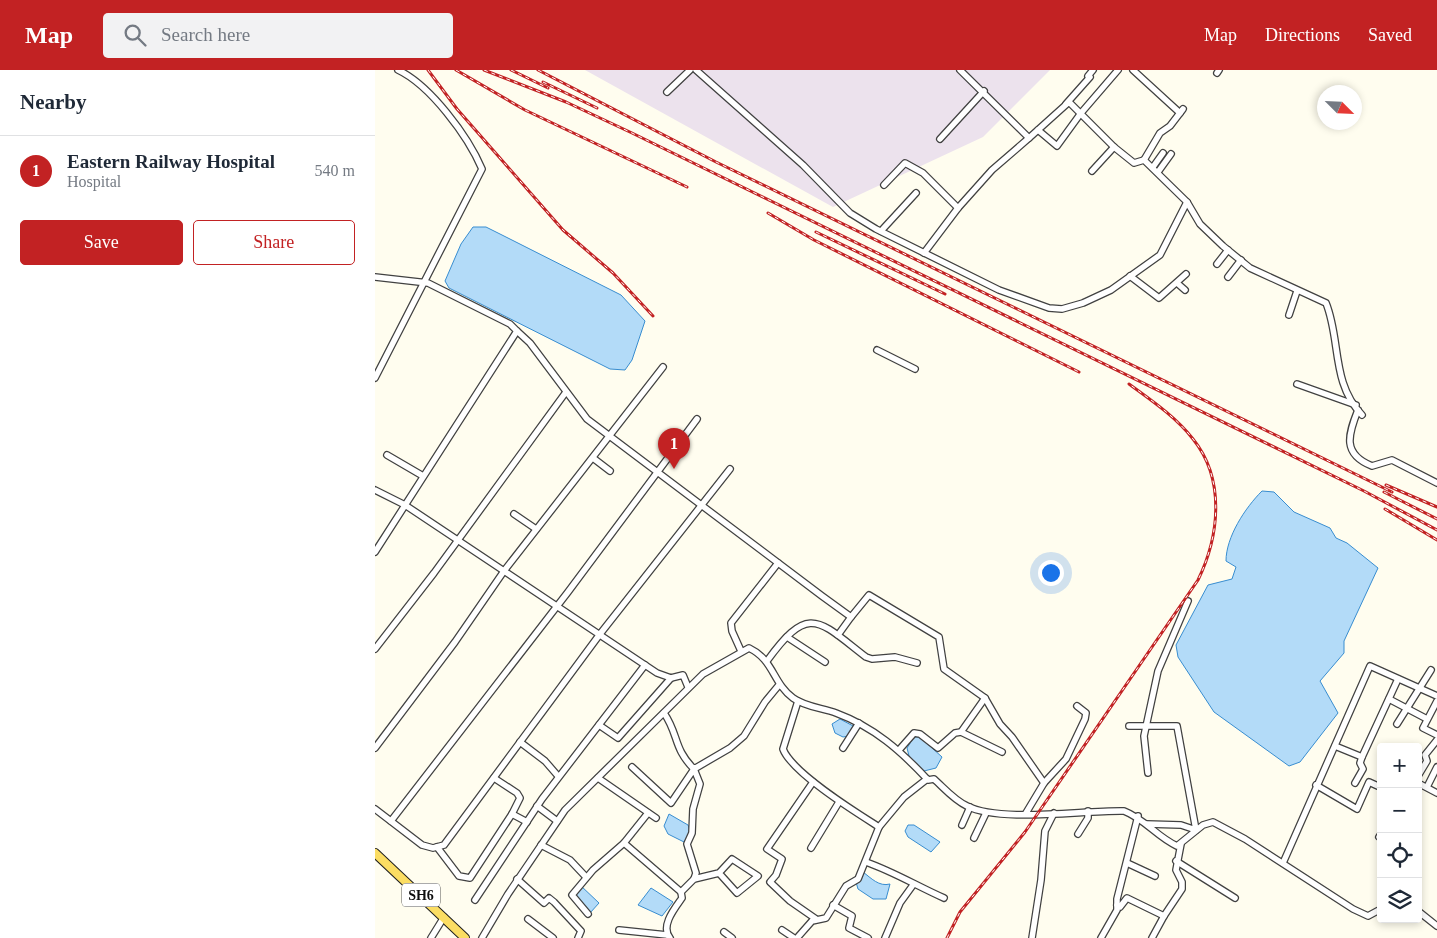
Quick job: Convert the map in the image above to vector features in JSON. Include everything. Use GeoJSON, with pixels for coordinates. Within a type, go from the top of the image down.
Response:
{"type":"FeatureCollection","features":[{"type":"Feature","properties":{"kind":"main road","name":"SH6"},"geometry":{"type":"LineString","coordinates":[[375,853],[465,938]]}},
{"type":"Feature","properties":{"kind":"street"},"geometry":{"type":"LineString","coordinates":[[375,378],[482,169],[476,156],[438,102],[411,76],[398,70]]}},
{"type":"Feature","properties":{"kind":"street"},"geometry":{"type":"LineString","coordinates":[[667,92],[690,70]]}},
{"type":"Feature","properties":{"kind":"street"},"geometry":{"type":"LineString","coordinates":[[696,70],[809,172],[850,213],[881,231],[999,290],[1049,308],[1062,309],[1083,303],[1111,290],[1160,255],[1187,202]]}},
{"type":"Feature","properties":{"kind":"street"},"geometry":{"type":"LineString","coordinates":[[960,70],[984,91],[1029,138]]}},
{"type":"Feature","properties":{"kind":"street"},"geometry":{"type":"LineString","coordinates":[[924,253],[958,208],[992,170],[1065,104],[1090,77],[1088,76],[1093,70]]}},
{"type":"Feature","properties":{"kind":"street"},"geometry":{"type":"LineString","coordinates":[[1038,130],[1057,146],[1081,113],[1118,70]]}},
{"type":"Feature","properties":{"kind":"street"},"geometry":{"type":"LineString","coordinates":[[1065,104],[1069,102],[1134,163],[1144,160],[1161,134],[1181,111],[1133,70]]}},
{"type":"Feature","properties":{"kind":"street"},"geometry":{"type":"LineString","coordinates":[[940,140],[984,91]]}},
{"type":"Feature","properties":{"kind":"street"},"geometry":{"type":"LineString","coordinates":[[1092,171],[1115,147]]}},
{"type":"Feature","properties":{"kind":"street"},"geometry":{"type":"LineString","coordinates":[[1155,170],[1163,154]]}},
{"type":"Feature","properties":{"kind":"street"},"geometry":{"type":"LineString","coordinates":[[1155,170],[1171,154]]}},
{"type":"Feature","properties":{"kind":"street"},"geometry":{"type":"LineString","coordinates":[[1144,160],[1187,202],[1200,224],[1228,250],[1251,268],[1326,303],[1331,315],[1336,356],[1343,383],[1359,410]]}},
{"type":"Feature","properties":{"kind":"street"},"geometry":{"type":"LineString","coordinates":[[884,185],[905,163],[923,173],[958,208]]}},
{"type":"Feature","properties":{"kind":"street"},"geometry":{"type":"LineString","coordinates":[[881,231],[916,193]]}},
{"type":"Feature","properties":{"kind":"street"},"geometry":{"type":"LineString","coordinates":[[1217,264],[1228,250]]}},
{"type":"Feature","properties":{"kind":"street"},"geometry":{"type":"LineString","coordinates":[[1228,277],[1241,260]]}},
{"type":"Feature","properties":{"kind":"street"},"geometry":{"type":"LineString","coordinates":[[1130,276],[1159,298],[1186,274]]}},
{"type":"Feature","properties":{"kind":"street"},"geometry":{"type":"LineString","coordinates":[[375,277],[424,283],[510,324],[530,343],[587,419],[851,617]]}},
{"type":"Feature","properties":{"kind":"street"},"geometry":{"type":"LineString","coordinates":[[1177,282],[1185,290]]}},
{"type":"Feature","properties":{"kind":"street"},"geometry":{"type":"LineString","coordinates":[[1289,315],[1297,291]]}},
{"type":"Feature","properties":{"kind":"street"},"geometry":{"type":"LineString","coordinates":[[375,552],[517,331]]}},
{"type":"Feature","properties":{"kind":"street"},"geometry":{"type":"LineString","coordinates":[[877,350],[915,369]]}},
{"type":"Feature","properties":{"kind":"street"},"geometry":{"type":"LineString","coordinates":[[375,748],[455,642],[504,570],[663,367]]}},
{"type":"Feature","properties":{"kind":"street"},"geometry":{"type":"LineString","coordinates":[[1297,384],[1359,410]]}},
{"type":"Feature","properties":{"kind":"street"},"geometry":{"type":"LineString","coordinates":[[375,649],[458,541],[566,392]]}},
{"type":"Feature","properties":{"kind":"street"},"geometry":{"type":"LineString","coordinates":[[1359,410],[1349,433],[1352,452],[1357,459],[1372,466],[1393,460],[1437,483]]}},
{"type":"Feature","properties":{"kind":"street"},"geometry":{"type":"LineString","coordinates":[[391,821],[697,419]]}},
{"type":"Feature","properties":{"kind":"street"},"geometry":{"type":"LineString","coordinates":[[387,455],[423,476]]}},
{"type":"Feature","properties":{"kind":"street"},"geometry":{"type":"LineString","coordinates":[[593,458],[610,471]]}},
{"type":"Feature","properties":{"kind":"street"},"geometry":{"type":"LineString","coordinates":[[375,809],[422,845],[437,847],[444,845],[600,634],[730,469]]}},
{"type":"Feature","properties":{"kind":"street"},"geometry":{"type":"LineString","coordinates":[[375,490],[405,505],[657,673],[671,678],[683,675],[688,687]]}},
{"type":"Feature","properties":{"kind":"street"},"geometry":{"type":"LineString","coordinates":[[514,514],[536,529]]}},
{"type":"Feature","properties":{"kind":"street"},"geometry":{"type":"LineString","coordinates":[[741,651],[732,631],[731,623],[778,563]]}},
{"type":"Feature","properties":{"kind":"street"},"geometry":{"type":"LineString","coordinates":[[839,635],[869,595],[939,637],[944,669],[985,698],[999,724],[1013,737],[1044,783]]}},
{"type":"Feature","properties":{"kind":"street"},"geometry":{"type":"LineString","coordinates":[[1148,774],[1144,736],[1145,727],[1158,671],[1188,601]]}},
{"type":"Feature","properties":{"kind":"street"},"geometry":{"type":"LineString","coordinates":[[767,660],[802,623],[816,621],[839,635],[866,657],[872,659],[895,657],[917,663]]}},
{"type":"Feature","properties":{"kind":"street"},"geometry":{"type":"LineString","coordinates":[[787,637],[825,662]]}},
{"type":"Feature","properties":{"kind":"street"},"geometry":{"type":"LineString","coordinates":[[482,938],[517,879],[565,810],[688,687],[703,674],[749,648],[767,660],[779,685],[798,700],[837,713],[859,723],[899,750],[927,779]]}},
{"type":"Feature","properties":{"kind":"street"},"geometry":{"type":"LineString","coordinates":[[475,900],[558,776],[645,665]]}},
{"type":"Feature","properties":{"kind":"street"},"geometry":{"type":"LineString","coordinates":[[1283,863],[1370,666],[1437,696]]}},
{"type":"Feature","properties":{"kind":"street"},"geometry":{"type":"LineString","coordinates":[[1397,724],[1431,670]]}},
{"type":"Feature","properties":{"kind":"street"},"geometry":{"type":"LineString","coordinates":[[599,725],[618,738],[671,678]]}},
{"type":"Feature","properties":{"kind":"street"},"geometry":{"type":"LineString","coordinates":[[1355,783],[1363,769],[1360,763],[1362,758],[1398,679]]}},
{"type":"Feature","properties":{"kind":"street"},"geometry":{"type":"LineString","coordinates":[[632,767],[671,803],[694,769],[730,748],[744,736],[765,702],[779,685]]}},
{"type":"Feature","properties":{"kind":"street"},"geometry":{"type":"LineString","coordinates":[[961,732],[985,698]]}},
{"type":"Feature","properties":{"kind":"street"},"geometry":{"type":"LineString","coordinates":[[1389,699],[1427,719]]}},
{"type":"Feature","properties":{"kind":"street"},"geometry":{"type":"LineString","coordinates":[[798,700],[783,749],[786,755],[813,782],[839,802],[879,827]]}},
{"type":"Feature","properties":{"kind":"street"},"geometry":{"type":"LineString","coordinates":[[1437,701],[1423,728],[1437,735]]}},
{"type":"Feature","properties":{"kind":"street"},"geometry":{"type":"LineString","coordinates":[[1027,814],[1044,783],[1066,760],[1085,719],[1086,713],[1077,706]]}},
{"type":"Feature","properties":{"kind":"street"},"geometry":{"type":"LineString","coordinates":[[664,712],[675,728],[679,751],[694,769],[700,784],[693,809],[692,833],[687,844],[695,872],[695,879]]}},
{"type":"Feature","properties":{"kind":"street"},"geometry":{"type":"LineString","coordinates":[[843,748],[859,723]]}},
{"type":"Feature","properties":{"kind":"street"},"geometry":{"type":"LineString","coordinates":[[1129,726],[1177,726],[1196,830]]}},
{"type":"Feature","properties":{"kind":"street"},"geometry":{"type":"LineString","coordinates":[[899,750],[914,733],[919,734],[938,748],[955,733],[961,732],[1002,752]]}},
{"type":"Feature","properties":{"kind":"street"},"geometry":{"type":"LineString","coordinates":[[1422,770],[1427,762],[1425,755],[1437,740]]}},
{"type":"Feature","properties":{"kind":"street"},"geometry":{"type":"LineString","coordinates":[[520,742],[545,761],[558,776]]}},
{"type":"Feature","properties":{"kind":"street"},"geometry":{"type":"LineString","coordinates":[[1335,746],[1362,758]]}},
{"type":"Feature","properties":{"kind":"street"},"geometry":{"type":"LineString","coordinates":[[1427,787],[1437,767]]}},
{"type":"Feature","properties":{"kind":"street"},"geometry":{"type":"LineString","coordinates":[[437,847],[459,876],[470,878],[512,814],[520,798],[517,793],[494,778]]}},
{"type":"Feature","properties":{"kind":"street"},"geometry":{"type":"LineString","coordinates":[[598,778],[656,818]]}},
{"type":"Feature","properties":{"kind":"street"},"geometry":{"type":"LineString","coordinates":[[782,930],[795,938],[816,919],[826,918],[846,886],[858,879],[879,827],[904,797],[927,779],[934,779],[953,797],[970,808],[1001,816],[1124,811],[1138,816],[1166,841],[1177,846],[1207,822],[1221,824],[1353,909],[1368,916],[1377,911]]}},
{"type":"Feature","properties":{"kind":"street"},"geometry":{"type":"LineString","coordinates":[[813,782],[767,849],[782,858],[776,875],[770,882],[790,902],[816,919]]}},
{"type":"Feature","properties":{"kind":"street"},"geometry":{"type":"LineString","coordinates":[[1316,785],[1357,809],[1369,782],[1377,786]]}},
{"type":"Feature","properties":{"kind":"street"},"geometry":{"type":"LineString","coordinates":[[1422,785],[1437,793]]}},
{"type":"Feature","properties":{"kind":"street"},"geometry":{"type":"LineString","coordinates":[[811,848],[839,802]]}},
{"type":"Feature","properties":{"kind":"street"},"geometry":{"type":"LineString","coordinates":[[537,806],[557,821]]}},
{"type":"Feature","properties":{"kind":"street"},"geometry":{"type":"LineString","coordinates":[[962,826],[970,808]]}},
{"type":"Feature","properties":{"kind":"street"},"geometry":{"type":"LineString","coordinates":[[1078,834],[1088,818],[1088,811]]}},
{"type":"Feature","properties":{"kind":"street"},"geometry":{"type":"LineString","coordinates":[[588,914],[573,895],[587,877],[624,843],[649,813]]}},
{"type":"Feature","properties":{"kind":"street"},"geometry":{"type":"LineString","coordinates":[[974,838],[986,813]]}},
{"type":"Feature","properties":{"kind":"street"},"geometry":{"type":"LineString","coordinates":[[1032,938],[1041,880],[1045,831],[1054,813]]}},
{"type":"Feature","properties":{"kind":"street"},"geometry":{"type":"LineString","coordinates":[[512,814],[527,822]]}},
{"type":"Feature","properties":{"kind":"street"},"geometry":{"type":"LineString","coordinates":[[1101,938],[1117,910],[1138,816]]}},
{"type":"Feature","properties":{"kind":"street"},"geometry":{"type":"LineString","coordinates":[[1147,824],[1181,825],[1196,830]]}},
{"type":"Feature","properties":{"kind":"street"},"geometry":{"type":"LineString","coordinates":[[619,930],[669,936],[667,925],[682,898],[681,892],[624,843]]}},
{"type":"Feature","properties":{"kind":"street"},"geometry":{"type":"LineString","coordinates":[[1152,938],[1181,889],[1182,882],[1176,870],[1176,861],[1181,844]]}},
{"type":"Feature","properties":{"kind":"street"},"geometry":{"type":"LineString","coordinates":[[541,845],[571,860],[587,877]]}},
{"type":"Feature","properties":{"kind":"street"},"geometry":{"type":"LineString","coordinates":[[681,892],[695,879],[719,874],[732,860],[758,876],[737,893],[719,874]]}},
{"type":"Feature","properties":{"kind":"street"},"geometry":{"type":"LineString","coordinates":[[1176,861],[1235,898]]}},
{"type":"Feature","properties":{"kind":"street"},"geometry":{"type":"LineString","coordinates":[[866,862],[895,872],[913,885],[944,898]]}},
{"type":"Feature","properties":{"kind":"street"},"geometry":{"type":"LineString","coordinates":[[1127,863],[1155,876]]}},
{"type":"Feature","properties":{"kind":"street"},"geometry":{"type":"LineString","coordinates":[[517,879],[544,902],[549,898],[581,931],[577,938]]}},
{"type":"Feature","properties":{"kind":"street"},"geometry":{"type":"LineString","coordinates":[[886,938],[900,903],[913,885]]}},
{"type":"Feature","properties":{"kind":"street"},"geometry":{"type":"LineString","coordinates":[[1117,905],[1120,907],[1127,898],[1164,916]]}},
{"type":"Feature","properties":{"kind":"street"},"geometry":{"type":"LineString","coordinates":[[833,905],[852,916],[849,928],[868,938]]}},
{"type":"Feature","properties":{"kind":"street"},"geometry":{"type":"LineString","coordinates":[[1422,914],[1437,926]]}},
{"type":"Feature","properties":{"kind":"street"},"geometry":{"type":"LineString","coordinates":[[431,938],[444,917]]}},
{"type":"Feature","properties":{"kind":"street"},"geometry":{"type":"LineString","coordinates":[[528,919],[553,938]]}},
{"type":"Feature","properties":{"kind":"street"},"geometry":{"type":"LineString","coordinates":[[724,932],[733,938]]}},
{"type":"Feature","properties":{"kind":"shaded area"},"geometry":{"type":"Polygon","coordinates":[[[585,70],[1050,70],[983,137],[833,207],[585,70]]]}},
{"type":"Feature","properties":{"kind":"water"},"geometry":{"type":"Polygon","coordinates":[[[473,227],[486,227],[621,295],[645,321],[632,360],[625,370],[610,369],[449,288],[445,281],[461,244],[473,227]]]}},
{"type":"Feature","properties":{"kind":"water"},"geometry":{"type":"Polygon","coordinates":[[[1262,491],[1274,492],[1294,512],[1330,528],[1336,538],[1347,543],[1378,568],[1344,641],[1344,653],[1320,681],[1338,713],[1300,762],[1289,766],[1214,712],[1178,657],[1176,645],[1208,585],[1232,579],[1236,567],[1226,561],[1229,542],[1243,514],[1262,491]]]}},
{"type":"Feature","properties":{"kind":"water"},"geometry":{"type":"Polygon","coordinates":[[[840,719],[855,727],[849,736],[843,737],[835,733],[832,724],[840,719]]]}},
{"type":"Feature","properties":{"kind":"water"},"geometry":{"type":"Polygon","coordinates":[[[914,737],[920,737],[942,757],[936,768],[924,771],[910,760],[907,748],[914,737]]]}},
{"type":"Feature","properties":{"kind":"water"},"geometry":{"type":"Polygon","coordinates":[[[669,814],[688,825],[691,833],[684,842],[668,834],[664,826],[669,814]]]}},
{"type":"Feature","properties":{"kind":"water"},"geometry":{"type":"Polygon","coordinates":[[[908,825],[914,825],[940,842],[931,852],[908,837],[905,831],[908,825]]]}},
{"type":"Feature","properties":{"kind":"water"},"geometry":{"type":"Polygon","coordinates":[[[863,872],[879,883],[890,884],[886,899],[873,899],[858,889],[856,882],[863,872]]]}},
{"type":"Feature","properties":{"kind":"water"},"geometry":{"type":"Polygon","coordinates":[[[580,885],[599,903],[590,913],[574,894],[580,885]]]}},
{"type":"Feature","properties":{"kind":"water"},"geometry":{"type":"Polygon","coordinates":[[[651,888],[673,902],[662,916],[638,905],[651,888]]]}},
{"type":"Feature","properties":{"kind":"railway"},"geometry":{"type":"LineString","coordinates":[[428,70],[457,109],[563,230],[613,273],[653,316]]}},
{"type":"Feature","properties":{"kind":"railway"},"geometry":{"type":"LineString","coordinates":[[456,70],[525,110],[687,187]]}},
{"type":"Feature","properties":{"kind":"railway"},"geometry":{"type":"LineString","coordinates":[[484,70],[566,102],[632,133],[1364,491],[1437,530]]}},
{"type":"Feature","properties":{"kind":"railway"},"geometry":{"type":"LineString","coordinates":[[511,70],[548,88]]}},
{"type":"Feature","properties":{"kind":"railway"},"geometry":{"type":"LineString","coordinates":[[538,70],[716,162],[1392,492]]}},
{"type":"Feature","properties":{"kind":"railway"},"geometry":{"type":"LineString","coordinates":[[543,82],[597,108]]}},
{"type":"Feature","properties":{"kind":"railway"},"geometry":{"type":"LineString","coordinates":[[768,213],[814,240],[1079,372]]}},
{"type":"Feature","properties":{"kind":"railway"},"geometry":{"type":"LineString","coordinates":[[816,232],[945,294]]}},
{"type":"Feature","properties":{"kind":"railway"},"geometry":{"type":"LineString","coordinates":[[947,938],[960,912],[1025,832],[1198,580],[1211,546],[1216,509],[1215,490],[1211,472],[1204,455],[1179,423],[1129,384]]}},
{"type":"Feature","properties":{"kind":"railway"},"geometry":{"type":"LineString","coordinates":[[1386,485],[1437,507]]}},
{"type":"Feature","properties":{"kind":"railway"},"geometry":{"type":"LineString","coordinates":[[1384,492],[1437,519]]}},
{"type":"Feature","properties":{"kind":"railway"},"geometry":{"type":"LineString","coordinates":[[1385,509],[1437,540]]}},
{"type":"Feature","properties":{"kind":"place","name":"Eastern Railway Hospital"},"geometry":{"type":"Point","coordinates":[674,469]}}]}
